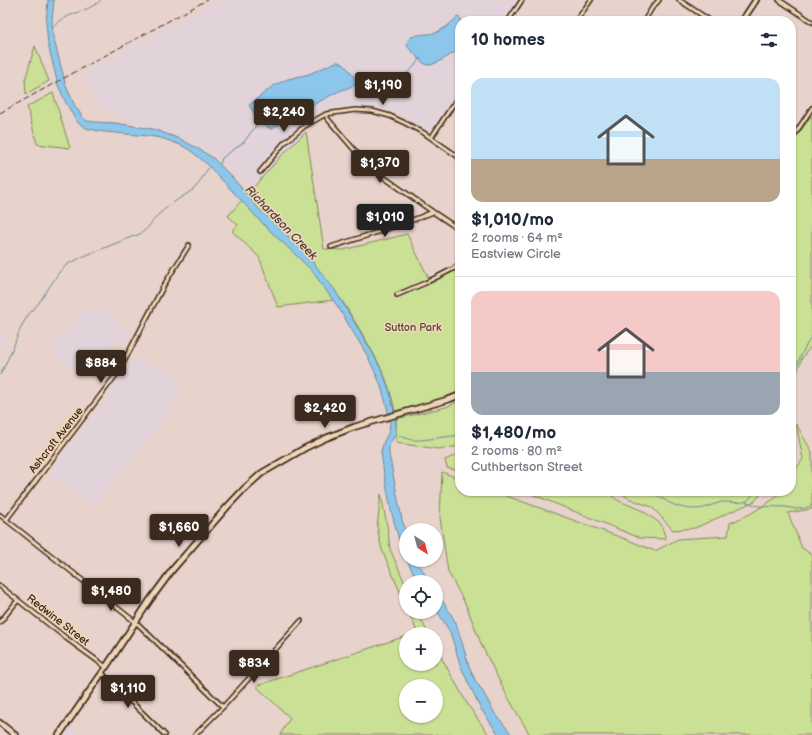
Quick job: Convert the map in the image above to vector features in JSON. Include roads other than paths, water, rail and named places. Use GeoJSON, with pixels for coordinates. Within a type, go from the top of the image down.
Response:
{"type":"FeatureCollection","features":[{"type":"Feature","properties":{"kind":"street"},"geometry":{"type":"LineString","coordinates":[[511,16],[522,0]]}},
{"type":"Feature","properties":{"kind":"street"},"geometry":{"type":"LineString","coordinates":[[580,16],[591,0]]}},
{"type":"Feature","properties":{"kind":"street"},"geometry":{"type":"LineString","coordinates":[[647,16],[659,0]]}},
{"type":"Feature","properties":{"kind":"street"},"geometry":{"type":"LineString","coordinates":[[679,0],[703,16]]}},
{"type":"Feature","properties":{"kind":"street"},"geometry":{"type":"LineString","coordinates":[[745,16],[756,0]]}},
{"type":"Feature","properties":{"kind":"street"},"geometry":{"type":"LineString","coordinates":[[780,0],[812,22]]}},
{"type":"Feature","properties":{"kind":"street"},"geometry":{"type":"LineString","coordinates":[[431,138],[455,102]]}},
{"type":"Feature","properties":{"kind":"street"},"geometry":{"type":"LineString","coordinates":[[796,132],[812,108]]}},
{"type":"Feature","properties":{"kind":"street"},"geometry":{"type":"LineString","coordinates":[[260,172],[284,143],[306,126],[326,114],[355,110],[372,111],[400,120],[424,133],[455,155]]}},
{"type":"Feature","properties":{"kind":"street"},"geometry":{"type":"LineString","coordinates":[[326,114],[327,118],[365,162],[380,175],[455,227]]}},
{"type":"Feature","properties":{"kind":"street"},"geometry":{"type":"LineString","coordinates":[[331,247],[416,220],[433,212]]}},
{"type":"Feature","properties":{"kind":"street","name":"Ashcraft Avenue"},"geometry":{"type":"LineString","coordinates":[[6,520],[119,371],[131,351],[164,285],[189,245]]}},
{"type":"Feature","properties":{"kind":"street"},"geometry":{"type":"LineString","coordinates":[[397,294],[425,283],[455,267]]}},
{"type":"Feature","properties":{"kind":"street"},"geometry":{"type":"LineString","coordinates":[[59,735],[164,580],[185,554],[240,493],[262,473],[305,448],[338,433],[455,397]]}},
{"type":"Feature","properties":{"kind":"street"},"geometry":{"type":"LineString","coordinates":[[0,515],[136,622],[223,707]]}},
{"type":"Feature","properties":{"kind":"street","name":"Redwine Street"},"geometry":{"type":"LineString","coordinates":[[0,586],[66,638],[106,667]]}},
{"type":"Feature","properties":{"kind":"street"},"geometry":{"type":"LineString","coordinates":[[0,622],[18,600]]}},
{"type":"Feature","properties":{"kind":"street"},"geometry":{"type":"LineString","coordinates":[[195,735],[223,707],[301,621]]}},
{"type":"Feature","properties":{"kind":"street"},"geometry":{"type":"LineString","coordinates":[[102,673],[165,735]]}},
{"type":"Feature","properties":{"kind":"street"},"geometry":{"type":"LineString","coordinates":[[0,723],[15,735]]}},
{"type":"Feature","properties":{"kind":"water"},"geometry":{"type":"Polygon","coordinates":[[[48,0],[54,0],[52,19],[53,36],[66,86],[75,106],[84,119],[87,121],[115,123],[153,129],[180,139],[213,158],[232,177],[260,210],[308,256],[335,290],[371,350],[382,371],[390,392],[396,421],[396,435],[389,445],[389,454],[403,523],[399,523],[399,540],[391,510],[381,451],[389,432],[390,424],[384,396],[380,383],[367,355],[338,307],[312,271],[266,227],[207,164],[191,151],[181,145],[161,138],[94,130],[86,128],[77,122],[58,85],[48,44],[46,23],[48,0]]]}},
{"type":"Feature","properties":{"kind":"water"},"geometry":{"type":"Polygon","coordinates":[[[455,19],[455,52],[450,55],[431,65],[428,65],[420,60],[408,47],[407,43],[411,37],[437,32],[455,19]]]}},
{"type":"Feature","properties":{"kind":"water"},"geometry":{"type":"Polygon","coordinates":[[[336,62],[340,62],[346,67],[358,84],[337,92],[271,129],[259,120],[250,107],[249,105],[273,86],[288,79],[309,74],[336,62]]]}},
{"type":"Feature","properties":{"kind":"water"},"geometry":{"type":"Polygon","coordinates":[[[410,567],[421,567],[425,575],[414,575],[410,567]]]}},
{"type":"Feature","properties":{"kind":"water"},"geometry":{"type":"Polygon","coordinates":[[[443,602],[456,623],[469,666],[476,682],[494,712],[512,735],[499,735],[481,709],[461,667],[450,632],[442,619],[443,602]]]}},
{"type":"Feature","properties":{"kind":"waterway"},"geometry":{"type":"LineString","coordinates":[[52,27],[63,19],[93,6],[101,0]]}},
{"type":"Feature","properties":{"kind":"waterway"},"geometry":{"type":"LineString","coordinates":[[357,84],[377,85],[389,82],[406,74],[421,58]]}},
{"type":"Feature","properties":{"kind":"waterway"},"geometry":{"type":"LineString","coordinates":[[220,164],[222,158],[244,142],[261,120]]}},
{"type":"Feature","properties":{"kind":"waterway"},"geometry":{"type":"LineString","coordinates":[[0,375],[22,325],[60,271],[68,264],[84,256],[142,233],[165,208],[195,188],[209,167]]}},
{"type":"Feature","properties":{"kind":"waterway"},"geometry":{"type":"LineString","coordinates":[[796,368],[812,335]]}},
{"type":"Feature","properties":{"kind":"waterway"},"geometry":{"type":"LineString","coordinates":[[396,435],[412,440],[455,436]]}},
{"type":"Feature","properties":{"kind":"waterway"},"geometry":{"type":"LineString","coordinates":[[659,496],[669,503],[689,509],[704,508],[722,502],[745,502],[751,496]]}},
{"type":"Feature","properties":{"kind":"waterway"},"geometry":{"type":"LineString","coordinates":[[746,502],[758,506],[786,507],[796,509],[806,508],[812,505]]}},
{"type":"Feature","properties":{"kind":"railway"},"geometry":{"type":"LineString","coordinates":[[0,113],[207,0]]}},
{"type":"Feature","properties":{"kind":"water label","name":"Richardson Creek"},"geometry":{"type":"Point","coordinates":[281,223]}},
{"type":"Feature","properties":{"kind":"park label","name":"Sutton Park"},"geometry":{"type":"Point","coordinates":[413,327]}}]}
